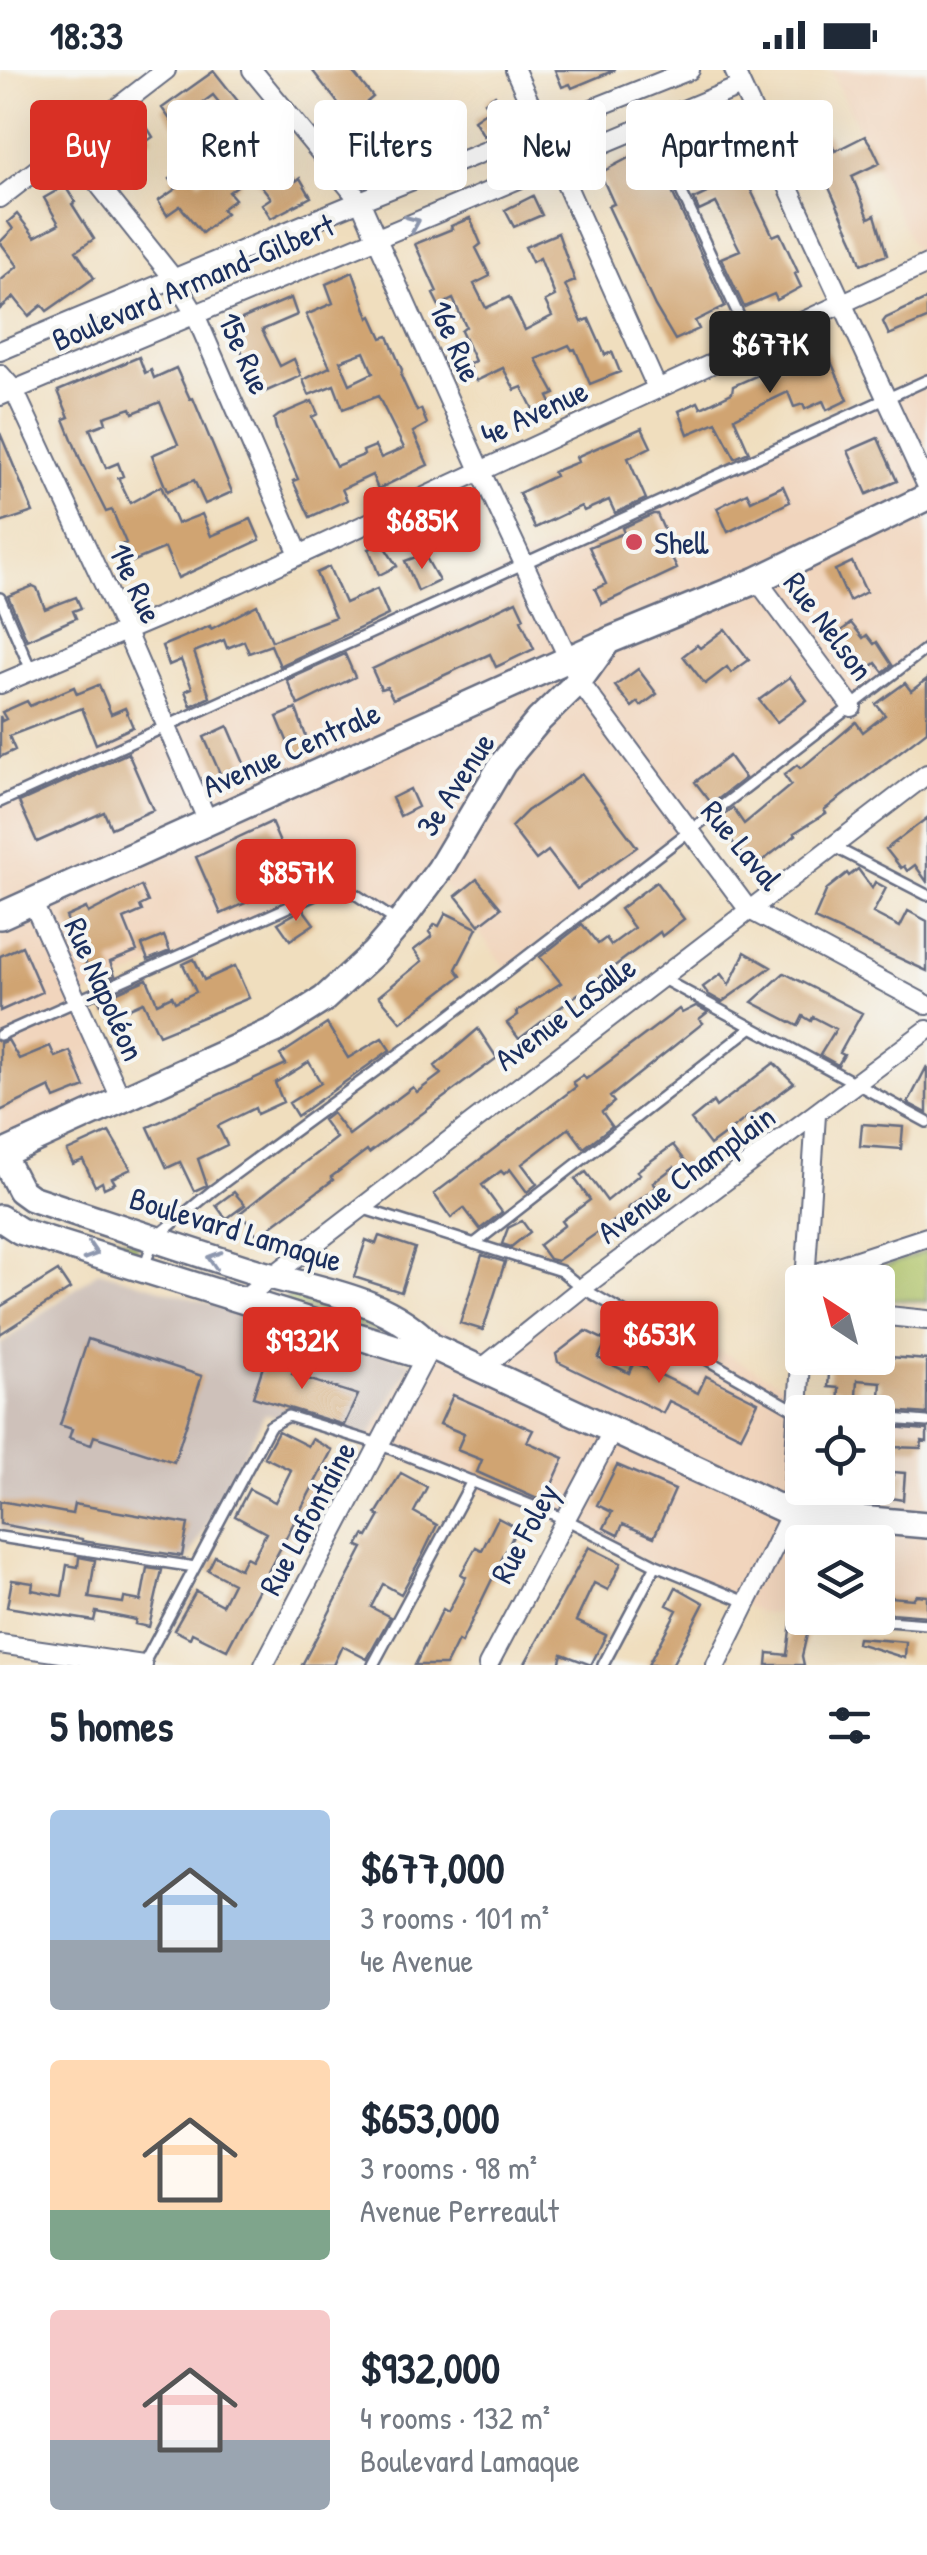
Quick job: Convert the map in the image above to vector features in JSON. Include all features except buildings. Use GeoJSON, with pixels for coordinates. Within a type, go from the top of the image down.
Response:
{"type":"FeatureCollection","features":[{"type":"Feature","properties":{"kind":"street"},"geometry":{"type":"LineString","coordinates":[[127,100],[166,70]]}},
{"type":"Feature","properties":{"kind":"street","name":"16e Rue"},"geometry":{"type":"LineString","coordinates":[[252,70],[360,201],[574,670]]}},
{"type":"Feature","properties":{"kind":"street"},"geometry":{"type":"LineString","coordinates":[[515,70],[528,100]]}},
{"type":"Feature","properties":{"kind":"street","name":"Boulevard Armand-Gilbert"},"geometry":{"type":"LineString","coordinates":[[606,104],[690,70]]}},
{"type":"Feature","properties":{"kind":"street"},"geometry":{"type":"LineString","coordinates":[[738,78],[927,486]]}},
{"type":"Feature","properties":{"kind":"street","name":"Boulevard Armand-Gilbert"},"geometry":{"type":"LineString","coordinates":[[694,100],[738,78]]}},
{"type":"Feature","properties":{"kind":"street","name":"Boulevard Armand-Gilbert"},"geometry":{"type":"LineString","coordinates":[[0,351],[487,151]]}},
{"type":"Feature","properties":{"kind":"street"},"geometry":{"type":"LineString","coordinates":[[0,198],[30,175]]}},
{"type":"Feature","properties":{"kind":"street","name":"15e Rue"},"geometry":{"type":"LineString","coordinates":[[103,190],[174,279],[194,312],[300,554]]}},
{"type":"Feature","properties":{"kind":"street","name":"Boulevard Armand-Gilbert"},"geometry":{"type":"LineString","coordinates":[[7,393],[490,190]]}},
{"type":"Feature","properties":{"kind":"street"},"geometry":{"type":"LineString","coordinates":[[569,190],[658,388]]}},
{"type":"Feature","properties":{"kind":"street","name":"4e Avenue"},"geometry":{"type":"LineString","coordinates":[[0,684],[300,554],[927,264]]}},
{"type":"Feature","properties":{"kind":"street","name":"14e Rue"},"geometry":{"type":"LineString","coordinates":[[0,374],[126,632],[208,822]]}},
{"type":"Feature","properties":{"kind":"street","name":"3e Avenue"},"geometry":{"type":"LineString","coordinates":[[1,1155],[275,1030],[303,1014],[354,973],[399,924],[440,869],[503,763],[574,670],[608,641],[757,580],[927,498]]}},
{"type":"Feature","properties":{"kind":"street","name":"Rue Nelson"},"geometry":{"type":"LineString","coordinates":[[757,580],[852,706]]}},
{"type":"Feature","properties":{"kind":"street","name":"Avenue Centrale"},"geometry":{"type":"LineString","coordinates":[[0,916],[208,822],[574,670]]}},
{"type":"Feature","properties":{"kind":"street","name":"Rue Laval"},"geometry":{"type":"LineString","coordinates":[[574,670],[748,909],[927,1005]]}},
{"type":"Feature","properties":{"kind":"street","name":"Avenue LaSalle"},"geometry":{"type":"LineString","coordinates":[[240,1301],[927,774]]}},
{"type":"Feature","properties":{"kind":"street","name":"Rue Napoléon"},"geometry":{"type":"LineString","coordinates":[[32,902],[122,1101]]}},
{"type":"Feature","properties":{"kind":"street","name":"Avenue Champlain"},"geometry":{"type":"LineString","coordinates":[[481,1369],[582,1288],[927,1030]]}},
{"type":"Feature","properties":{"kind":"street"},"geometry":{"type":"LineString","coordinates":[[806,1265],[816,1116]]}},
{"type":"Feature","properties":{"kind":"street"},"geometry":{"type":"LineString","coordinates":[[1,1155],[24,1193]]}},
{"type":"Feature","properties":{"kind":"street","name":"Boulevard Lamaque"},"geometry":{"type":"LineString","coordinates":[[1,1220],[20,1231],[412,1353],[431,1346],[418,1332],[372,1304],[270,1277],[24,1193]]}},
{"type":"Feature","properties":{"kind":"street"},"geometry":{"type":"LineString","coordinates":[[848,1265],[927,1237]]}},
{"type":"Feature","properties":{"kind":"street"},"geometry":{"type":"LineString","coordinates":[[895,1317],[927,1320]]}},
{"type":"Feature","properties":{"kind":"street"},"geometry":{"type":"LineString","coordinates":[[431,1346],[791,1512],[835,1525]]}},
{"type":"Feature","properties":{"kind":"street","name":"Rue Lafontaine"},"geometry":{"type":"LineString","coordinates":[[264,1665],[431,1346]]}},
{"type":"Feature","properties":{"kind":"street","name":"Rue Foley"},"geometry":{"type":"LineString","coordinates":[[488,1665],[613,1430]]}},
{"type":"Feature","properties":{"kind":"street"},"geometry":{"type":"LineString","coordinates":[[716,1665],[792,1505]]}},
{"type":"Feature","properties":{"kind":"street"},"geometry":{"type":"LineString","coordinates":[[895,1528],[927,1525]]}},
{"type":"Feature","properties":{"kind":"street"},"geometry":{"type":"LineString","coordinates":[[0,1644],[143,1665]]}},
{"type":"Feature","properties":{"kind":"lane"},"geometry":{"type":"LineString","coordinates":[[680,190],[752,344]]}},
{"type":"Feature","properties":{"kind":"lane"},"geometry":{"type":"LineString","coordinates":[[0,802],[927,380]]}},
{"type":"Feature","properties":{"kind":"lane"},"geometry":{"type":"LineString","coordinates":[[0,598],[32,670]]}},
{"type":"Feature","properties":{"kind":"lane"},"geometry":{"type":"LineString","coordinates":[[143,1269],[154,1239],[212,1191],[426,1034],[927,648]]}},
{"type":"Feature","properties":{"kind":"lane"},"geometry":{"type":"LineString","coordinates":[[832,846],[927,895]]}},
{"type":"Feature","properties":{"kind":"lane"},"geometry":{"type":"LineString","coordinates":[[0,1035],[340,884],[399,924]]}},
{"type":"Feature","properties":{"kind":"lane"},"geometry":{"type":"LineString","coordinates":[[661,978],[927,1122]]}},
{"type":"Feature","properties":{"kind":"lane"},"geometry":{"type":"LineString","coordinates":[[474,1244],[751,1028]]}},
{"type":"Feature","properties":{"kind":"lane"},"geometry":{"type":"LineString","coordinates":[[1,1220],[24,1193]]}},
{"type":"Feature","properties":{"kind":"lane"},"geometry":{"type":"LineString","coordinates":[[360,1208],[561,1271],[582,1288],[785,1404]]}},
{"type":"Feature","properties":{"kind":"lane"},"geometry":{"type":"LineString","coordinates":[[143,1665],[270,1426],[288,1416],[380,1444],[565,1519],[656,1565],[748,1604]]}},
{"type":"Feature","properties":{"kind":"lane"},"geometry":{"type":"LineString","coordinates":[[895,1419],[927,1422]]}},
{"type":"Feature","properties":{"kind":"lane"},"geometry":{"type":"LineString","coordinates":[[373,1665],[472,1481]]}},
{"type":"Feature","properties":{"kind":"lane"},"geometry":{"type":"LineString","coordinates":[[0,1536],[195,1567]]}},
{"type":"Feature","properties":{"kind":"lane"},"geometry":{"type":"LineString","coordinates":[[603,1665],[656,1565]]}},
{"type":"Feature","properties":{"kind":"lane"},"geometry":{"type":"LineString","coordinates":[[895,1622],[927,1624]]}},
{"type":"Feature","properties":{"kind":"shaded area"},"geometry":{"type":"Polygon","coordinates":[[[831,70],[927,70],[927,261],[921,264],[831,70]]]}},
{"type":"Feature","properties":{"kind":"shaded area"},"geometry":{"type":"Polygon","coordinates":[[[927,373],[927,644],[506,969],[435,873],[398,922],[342,881],[78,999],[123,1099],[0,1154],[0,798],[927,373]]]}},
{"type":"Feature","properties":{"kind":"shaded area"},"geometry":{"type":"Polygon","coordinates":[[[99,1271],[412,1362],[365,1444],[265,1414],[188,1560],[0,1529],[0,1345],[99,1271]]]}},
{"type":"Feature","properties":{"kind":"shaded area"},"geometry":{"type":"Polygon","coordinates":[[[576,1274],[802,1395],[785,1395],[785,1505],[895,1505],[895,1408],[927,1411],[927,1621],[895,1618],[895,1525],[785,1525],[785,1614],[762,1613],[573,1528],[365,1444],[437,1324],[489,1349],[576,1274]]]}},
{"type":"Feature","properties":{"kind":"green space"},"geometry":{"type":"Polygon","coordinates":[[[24,1207],[137,1244],[137,1255],[18,1219],[24,1207]]]}},
{"type":"Feature","properties":{"kind":"green space"},"geometry":{"type":"Polygon","coordinates":[[[927,1251],[927,1302],[895,1299],[895,1265],[888,1265],[927,1251]]]}},
{"type":"Feature","properties":{"kind":"green space"},"geometry":{"type":"Polygon","coordinates":[[[298,1294],[404,1329],[407,1341],[284,1303],[290,1295],[298,1294]]]}},
{"type":"Feature","properties":{"kind":"place","name":"Shell"},"geometry":{"type":"Point","coordinates":[634,542]}}]}
